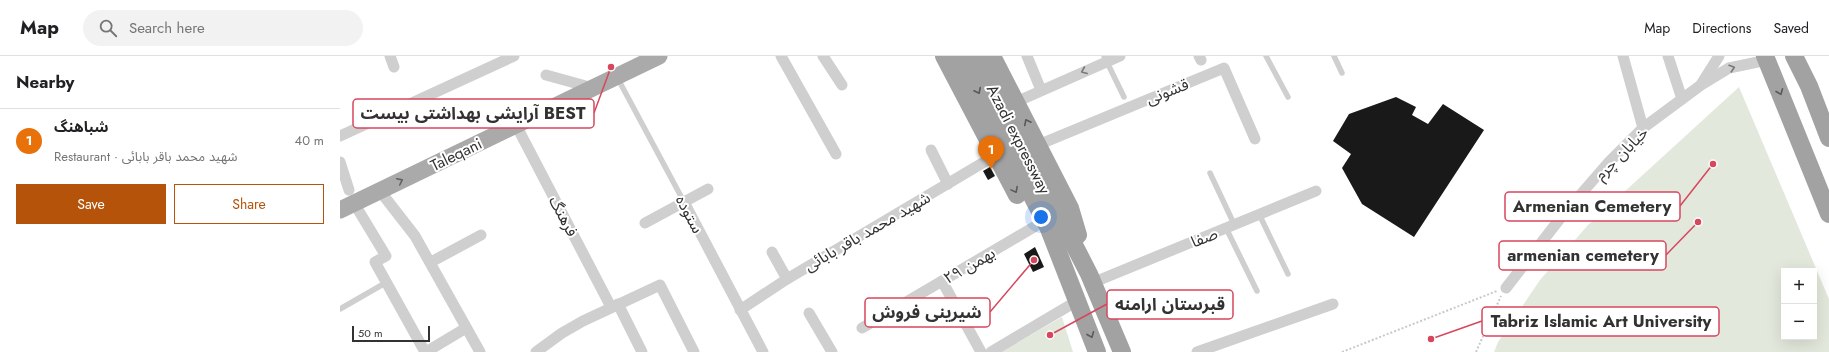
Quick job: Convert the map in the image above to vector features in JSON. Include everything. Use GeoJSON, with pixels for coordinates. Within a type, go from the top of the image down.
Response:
{"type":"FeatureCollection","features":[{"type":"Feature","properties":{"kind":"highway"},"geometry":{"type":"LineString","coordinates":[[944,56],[1034,226],[1074,293]]}},
{"type":"Feature","properties":{"kind":"highway","name":"Azadi expressway"},"geometry":{"type":"LineString","coordinates":[[960,56],[1049,229],[1097,352]]}},
{"type":"Feature","properties":{"kind":"highway","name":"Azadi expressway"},"geometry":{"type":"LineString","coordinates":[[977,56],[1091,278],[1122,352]]}},
{"type":"Feature","properties":{"kind":"highway"},"geometry":{"type":"LineString","coordinates":[[992,56],[1070,208],[1091,278]]}},
{"type":"Feature","properties":{"kind":"highway"},"geometry":{"type":"LineString","coordinates":[[1794,56],[1809,86],[1829,138]]}},
{"type":"Feature","properties":{"kind":"highway"},"geometry":{"type":"LineString","coordinates":[[1766,58],[1829,214]]}},
{"type":"Feature","properties":{"kind":"main road","name":"Taleqani"},"geometry":{"type":"LineString","coordinates":[[348,201],[380,191],[659,56]]}},
{"type":"Feature","properties":{"kind":"street"},"geometry":{"type":"LineString","coordinates":[[340,136],[514,56]]}},
{"type":"Feature","properties":{"kind":"street"},"geometry":{"type":"LineString","coordinates":[[781,56],[836,154]]}},
{"type":"Feature","properties":{"kind":"street"},"geometry":{"type":"LineString","coordinates":[[823,56],[842,85]]}},
{"type":"Feature","properties":{"kind":"street"},"geometry":{"type":"LineString","coordinates":[[1027,56],[1041,90]]}},
{"type":"Feature","properties":{"kind":"street"},"geometry":{"type":"LineString","coordinates":[[1016,102],[1105,59],[1120,56]]}},
{"type":"Feature","properties":{"kind":"street"},"geometry":{"type":"LineString","coordinates":[[1623,56],[1644,128]]}},
{"type":"Feature","properties":{"kind":"street"},"geometry":{"type":"LineString","coordinates":[[1668,56],[1682,99]]}},
{"type":"Feature","properties":{"kind":"street"},"geometry":{"type":"LineString","coordinates":[[1701,85],[1719,56]]}},
{"type":"Feature","properties":{"kind":"street","name":"خیابان چرم"},"geometry":{"type":"LineString","coordinates":[[1506,288],[1562,216],[1608,163],[1644,128],[1701,85],[1729,68],[1766,58]]}},
{"type":"Feature","properties":{"kind":"street","name":"قشونی"},"geometry":{"type":"LineString","coordinates":[[1038,145],[1224,68],[1255,140]]}},
{"type":"Feature","properties":{"kind":"street"},"geometry":{"type":"LineString","coordinates":[[546,75],[593,88]]}},
{"type":"Feature","properties":{"kind":"street","name":"فرهنگ"},"geometry":{"type":"LineString","coordinates":[[516,125],[615,306],[642,352]]}},
{"type":"Feature","properties":{"kind":"street"},"geometry":{"type":"LineString","coordinates":[[931,150],[948,184]]}},
{"type":"Feature","properties":{"kind":"street","name":"شهید محمد باقر بابائی"},"geometry":{"type":"LineString","coordinates":[[740,310],[787,278],[996,155]]}},
{"type":"Feature","properties":{"kind":"street"},"geometry":{"type":"LineString","coordinates":[[340,162],[348,201],[386,256],[375,262],[426,352],[466,328]]}},
{"type":"Feature","properties":{"kind":"street"},"geometry":{"type":"LineString","coordinates":[[645,223],[708,188]]}},
{"type":"Feature","properties":{"kind":"street"},"geometry":{"type":"LineString","coordinates":[[380,191],[412,231],[431,262],[480,352]]}},
{"type":"Feature","properties":{"kind":"street","name":"صفا"},"geometry":{"type":"LineString","coordinates":[[1091,278],[1230,226],[1316,191]]}},
{"type":"Feature","properties":{"kind":"street","name":"ستوده"},"geometry":{"type":"LineString","coordinates":[[684,202],[763,352]]}},
{"type":"Feature","properties":{"kind":"street","name":"۲۹ بهمن"},"geometry":{"type":"LineString","coordinates":[[862,328],[1034,226]]}},
{"type":"Feature","properties":{"kind":"street"},"geometry":{"type":"LineString","coordinates":[[431,262],[481,236]]}},
{"type":"Feature","properties":{"kind":"street"},"geometry":{"type":"LineString","coordinates":[[772,252],[787,278]]}},
{"type":"Feature","properties":{"kind":"street"},"geometry":{"type":"LineString","coordinates":[[942,281],[981,352]]}},
{"type":"Feature","properties":{"kind":"street"},"geometry":{"type":"LineString","coordinates":[[540,351],[562,333],[660,285],[694,352]]}},
{"type":"Feature","properties":{"kind":"street"},"geometry":{"type":"LineString","coordinates":[[991,352],[1074,293]]}},
{"type":"Feature","properties":{"kind":"street"},"geometry":{"type":"LineString","coordinates":[[1197,352],[1333,304]]}},
{"type":"Feature","properties":{"kind":"street"},"geometry":{"type":"LineString","coordinates":[[809,313],[832,352]]}},
{"type":"Feature","properties":{"kind":"lane"},"geometry":{"type":"LineString","coordinates":[[1266,56],[1288,96]]}},
{"type":"Feature","properties":{"kind":"lane"},"geometry":{"type":"LineString","coordinates":[[1334,56],[1342,73]]}},
{"type":"Feature","properties":{"kind":"lane"},"geometry":{"type":"LineString","coordinates":[[1105,59],[1124,97]]}},
{"type":"Feature","properties":{"kind":"lane","name":"ستوده"},"geometry":{"type":"LineString","coordinates":[[617,76],[684,202]]}},
{"type":"Feature","properties":{"kind":"lane"},"geometry":{"type":"LineString","coordinates":[[1210,173],[1230,226],[1258,291]]}},
{"type":"Feature","properties":{"kind":"lane"},"geometry":{"type":"LineString","coordinates":[[1259,214],[1288,274]]}},
{"type":"Feature","properties":{"kind":"lane"},"geometry":{"type":"LineString","coordinates":[[340,309],[387,282]]}},
{"type":"Feature","properties":{"kind":"path"},"geometry":{"type":"LineString","coordinates":[[1342,352],[1506,288]]}},
{"type":"Feature","properties":{"kind":"path"},"geometry":{"type":"LineString","coordinates":[[1476,352],[1499,298],[1506,288]]}},
{"type":"Feature","properties":{"kind":"shaded area"},"geometry":{"type":"Polygon","coordinates":[[[1739,87],[1816,268],[1781,268],[1781,340],[1817,340],[1817,271],[1829,299],[1829,352],[1494,352],[1498,342],[1540,280],[1588,225],[1739,87]]]}},
{"type":"Feature","properties":{"kind":"shaded area"},"geometry":{"type":"Polygon","coordinates":[[[1062,317],[1073,352],[1001,352],[1062,317]]]}},
{"type":"Feature","properties":{"kind":"building"},"geometry":{"type":"Polygon","coordinates":[[[1396,97],[1416,107],[1412,115],[1428,124],[1443,104],[1484,130],[1414,237],[1362,204],[1342,168],[1351,154],[1333,141],[1349,114],[1396,97]]]}},
{"type":"Feature","properties":{"kind":"building"},"geometry":{"type":"Polygon","coordinates":[[[990,167],[995,176],[988,180],[983,171],[990,167]]]}},
{"type":"Feature","properties":{"kind":"building"},"geometry":{"type":"Polygon","coordinates":[[[1035,247],[1044,267],[1033,272],[1024,254],[1035,247]]]}},
{"type":"Feature","properties":{"kind":"place","name":"آرایشی بهداشتی بیست BEST"},"geometry":{"type":"Point","coordinates":[611,67]}},
{"type":"Feature","properties":{"kind":"place","name":"Armenian Cemetery"},"geometry":{"type":"Point","coordinates":[1713,164]}},
{"type":"Feature","properties":{"kind":"place","name":"شباهنگ"},"geometry":{"type":"Point","coordinates":[991,169]}},
{"type":"Feature","properties":{"kind":"place","name":"armenian cemetery"},"geometry":{"type":"Point","coordinates":[1698,222]}},
{"type":"Feature","properties":{"kind":"place","name":"شیرینی فروش"},"geometry":{"type":"Point","coordinates":[1034,260]}},
{"type":"Feature","properties":{"kind":"place","name":"قبرستان ارامنه"},"geometry":{"type":"Point","coordinates":[1050,335]}},
{"type":"Feature","properties":{"kind":"place","name":"Tabriz Islamic Art University"},"geometry":{"type":"Point","coordinates":[1431,339]}}]}
